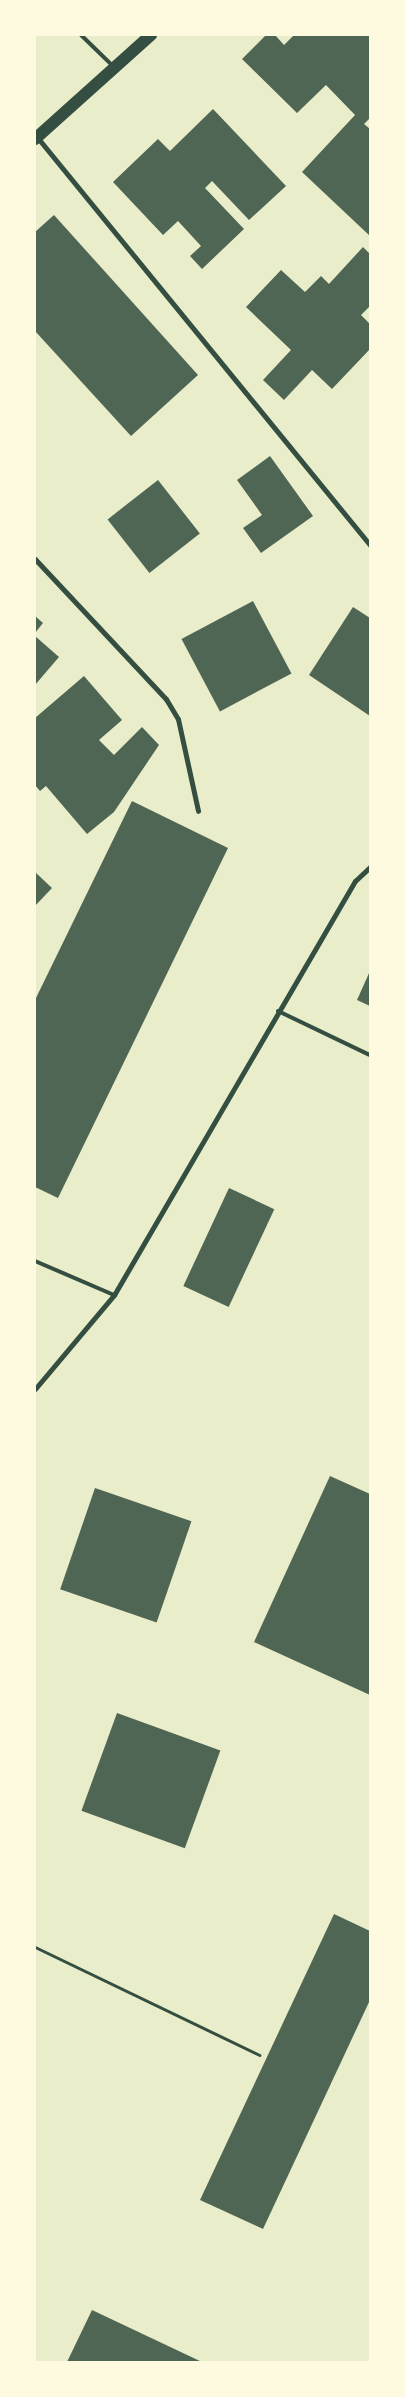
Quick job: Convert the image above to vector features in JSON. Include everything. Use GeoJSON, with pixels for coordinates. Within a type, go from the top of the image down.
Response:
{"type":"FeatureCollection","features":[{"type":"Feature","properties":{"kind":"main road"},"geometry":{"type":"LineString","coordinates":[[36,138],[150,35]]}},
{"type":"Feature","properties":{"kind":"street"},"geometry":{"type":"LineString","coordinates":[[36,138],[370,545]]}},
{"type":"Feature","properties":{"kind":"street"},"geometry":{"type":"LineString","coordinates":[[35,559],[166,699],[178,719],[198,811]]}},
{"type":"Feature","properties":{"kind":"street"},"geometry":{"type":"LineString","coordinates":[[35,1389],[114,1295],[278,1011],[356,881],[370,867]]}},
{"type":"Feature","properties":{"kind":"lane"},"geometry":{"type":"LineString","coordinates":[[81,35],[114,68]]}},
{"type":"Feature","properties":{"kind":"lane"},"geometry":{"type":"LineString","coordinates":[[278,1011],[370,1055]]}},
{"type":"Feature","properties":{"kind":"lane"},"geometry":{"type":"LineString","coordinates":[[35,1261],[114,1295]]}},
{"type":"Feature","properties":{"kind":"path"},"geometry":{"type":"LineString","coordinates":[[35,1947],[260,2055]]}},
{"type":"Feature","properties":{"kind":"building"},"geometry":{"type":"Polygon","coordinates":[[[266,35],[275,35],[284,45],[294,35],[370,35],[370,118],[364,124],[370,129],[370,236],[302,172],[355,115],[326,85],[297,113],[242,59],[266,35]]]}},
{"type":"Feature","properties":{"kind":"building"},"geometry":{"type":"Polygon","coordinates":[[[213,109],[286,186],[249,220],[212,181],[205,188],[244,229],[202,269],[190,256],[201,246],[178,221],[163,235],[113,182],[158,139],[170,151],[213,109]]]}},
{"type":"Feature","properties":{"kind":"building"},"geometry":{"type":"Polygon","coordinates":[[[54,215],[198,375],[131,436],[35,331],[35,232],[54,215]]]}},
{"type":"Feature","properties":{"kind":"building"},"geometry":{"type":"Polygon","coordinates":[[[363,247],[370,254],[370,306],[361,315],[370,324],[370,349],[332,389],[312,370],[284,400],[263,380],[291,350],[246,307],[281,270],[305,292],[321,276],[329,284],[363,247]]]}},
{"type":"Feature","properties":{"kind":"building"},"geometry":{"type":"Polygon","coordinates":[[[270,456],[313,516],[261,553],[243,528],[262,515],[237,480],[270,456]]]}},
{"type":"Feature","properties":{"kind":"building"},"geometry":{"type":"Polygon","coordinates":[[[158,480],[200,534],[149,573],[108,519],[158,480]]]}},
{"type":"Feature","properties":{"kind":"building"},"geometry":{"type":"Polygon","coordinates":[[[253,601],[291,673],[220,711],[181,639],[253,601]]]}},
{"type":"Feature","properties":{"kind":"building"},"geometry":{"type":"Polygon","coordinates":[[[353,607],[370,618],[370,716],[309,675],[353,607]]]}},
{"type":"Feature","properties":{"kind":"building"},"geometry":{"type":"Polygon","coordinates":[[[35,616],[43,623],[35,633],[35,616]]]}},
{"type":"Feature","properties":{"kind":"building"},"geometry":{"type":"Polygon","coordinates":[[[35,636],[59,657],[35,685],[35,636]]]}},
{"type":"Feature","properties":{"kind":"building"},"geometry":{"type":"Polygon","coordinates":[[[84,676],[122,720],[99,740],[114,755],[142,727],[159,745],[114,812],[87,834],[46,786],[40,791],[35,785],[35,718],[84,676]]]}},
{"type":"Feature","properties":{"kind":"building"},"geometry":{"type":"Polygon","coordinates":[[[132,801],[228,848],[58,1198],[35,1187],[35,1000],[132,801]]]}},
{"type":"Feature","properties":{"kind":"building"},"geometry":{"type":"Polygon","coordinates":[[[35,872],[52,888],[35,906],[35,872]]]}},
{"type":"Feature","properties":{"kind":"building"},"geometry":{"type":"Polygon","coordinates":[[[370,971],[370,1006],[357,1000],[370,971]]]}},
{"type":"Feature","properties":{"kind":"building"},"geometry":{"type":"Polygon","coordinates":[[[229,1188],[274,1209],[229,1307],[183,1286],[229,1188]]]}},
{"type":"Feature","properties":{"kind":"building"},"geometry":{"type":"Polygon","coordinates":[[[330,1476],[370,1494],[370,1695],[254,1642],[330,1476]]]}},
{"type":"Feature","properties":{"kind":"building"},"geometry":{"type":"Polygon","coordinates":[[[95,1488],[191,1521],[157,1622],[60,1589],[95,1488]]]}},
{"type":"Feature","properties":{"kind":"building"},"geometry":{"type":"Polygon","coordinates":[[[117,1713],[220,1751],[185,1848],[81,1811],[117,1713]]]}},
{"type":"Feature","properties":{"kind":"building"},"geometry":{"type":"Polygon","coordinates":[[[334,1914],[370,1931],[370,2000],[263,2229],[200,2200],[334,1914]]]}},
{"type":"Feature","properties":{"kind":"building"},"geometry":{"type":"Polygon","coordinates":[[[92,2310],[202,2362],[67,2362],[92,2310]]]}}]}
